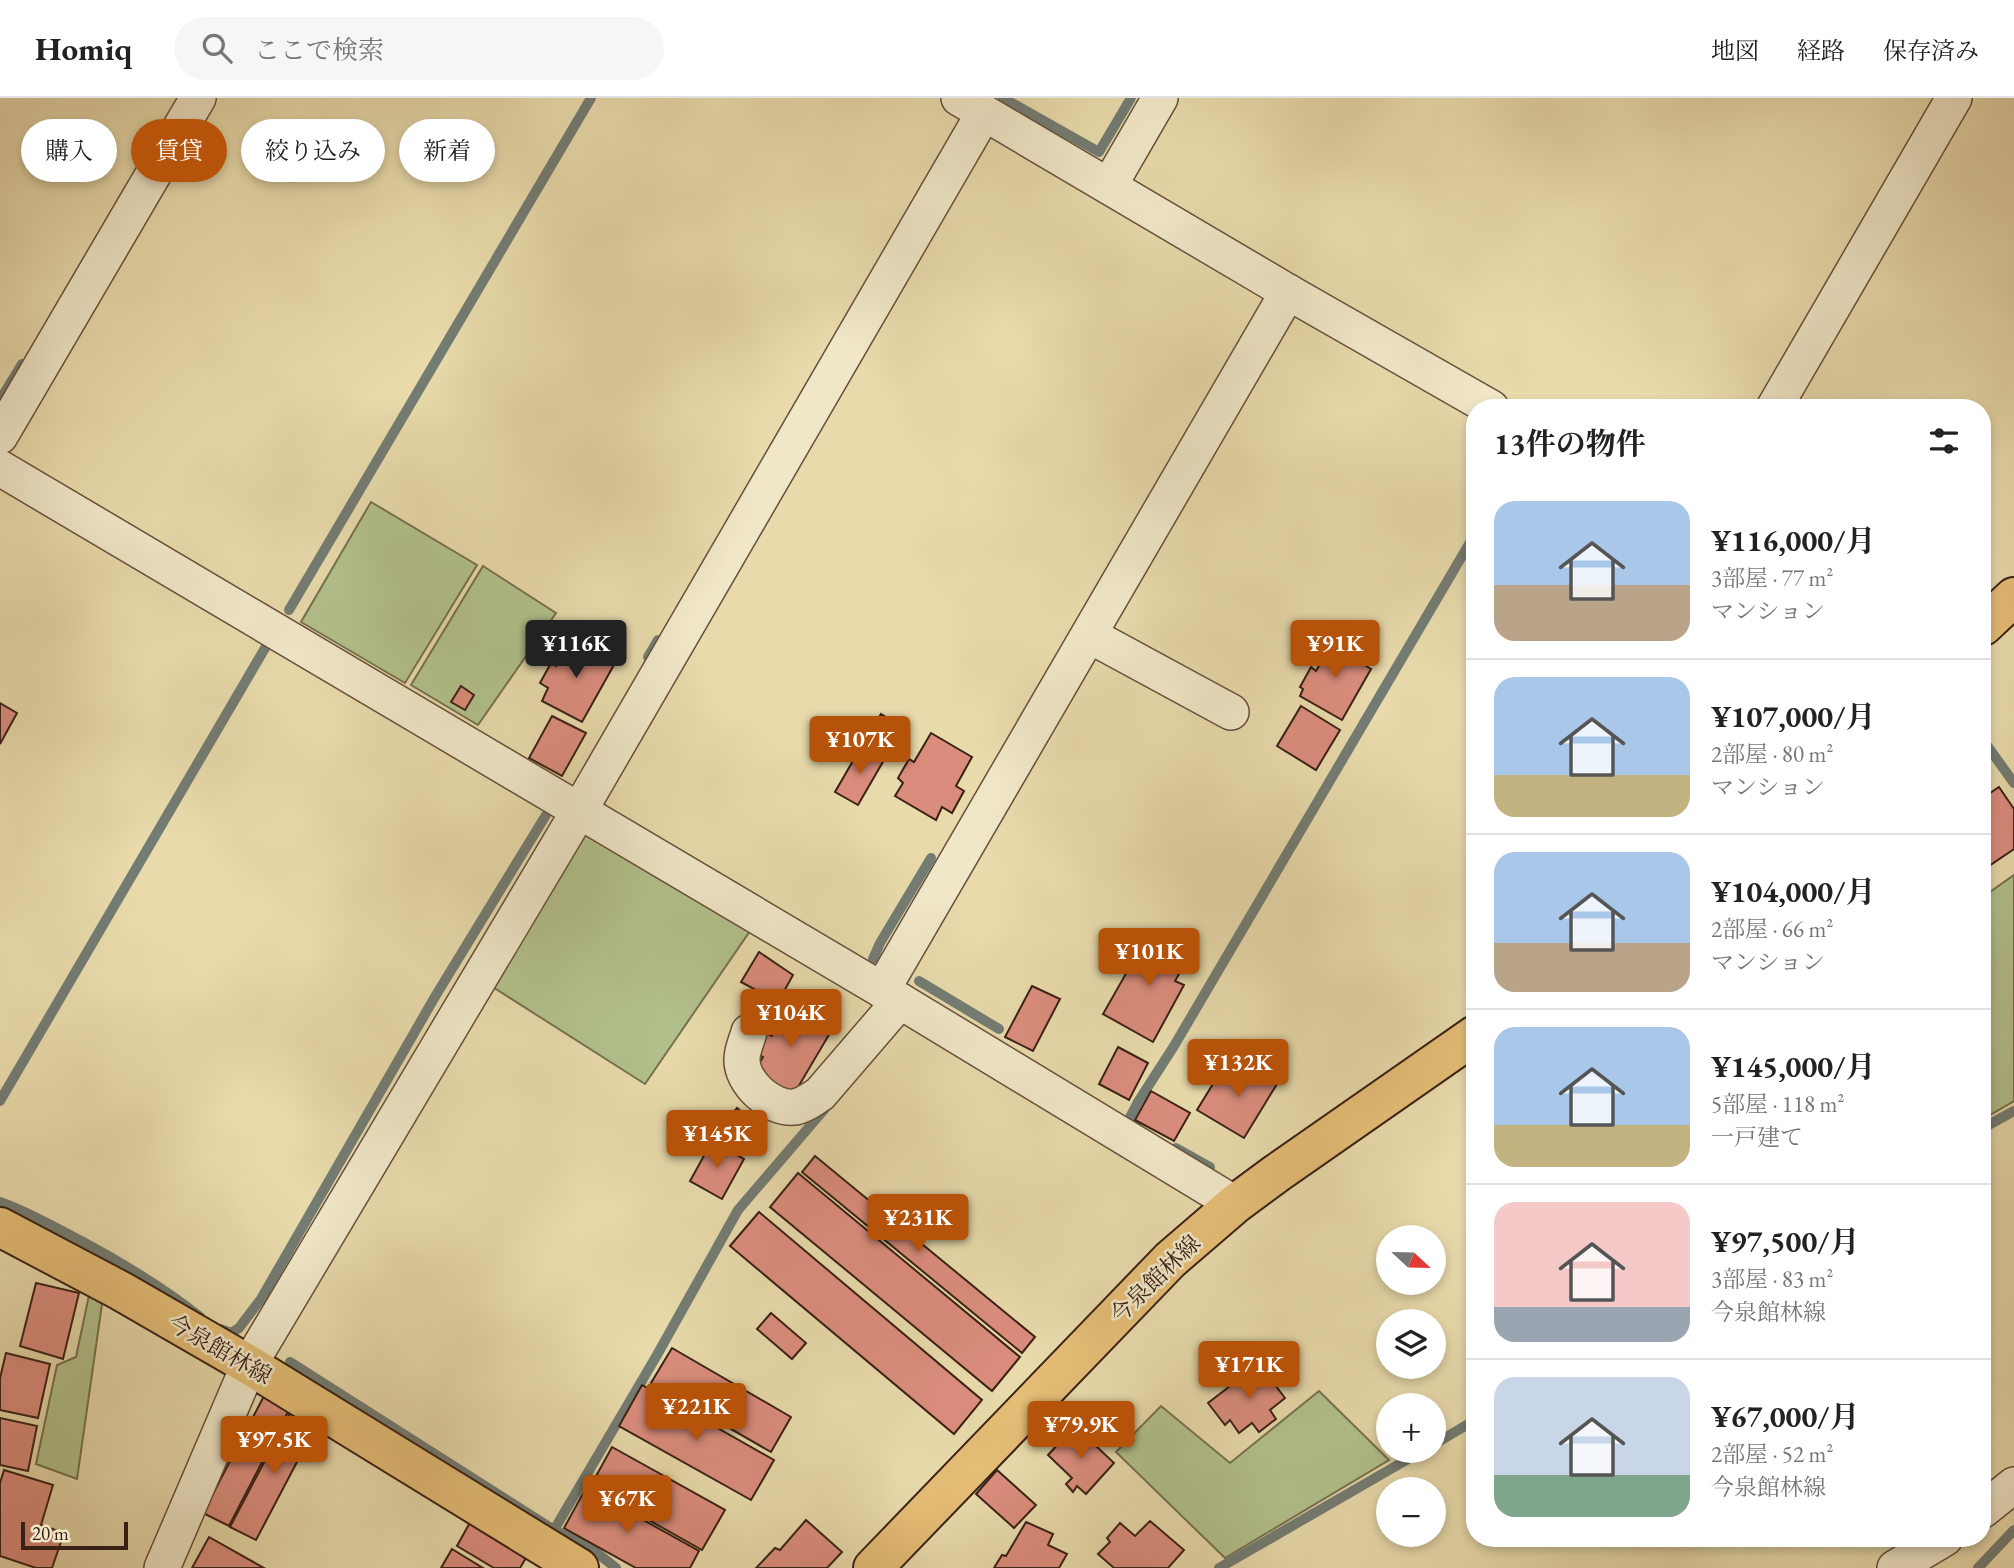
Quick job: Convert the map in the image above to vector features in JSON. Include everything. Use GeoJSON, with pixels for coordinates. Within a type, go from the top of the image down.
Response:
{"type":"FeatureCollection","features":[{"type":"Feature","properties":{"kind":"main road"},"geometry":{"type":"LineString","coordinates":[[1991,619],[2014,597]]}},
{"type":"Feature","properties":{"kind":"main road","name":"今泉館林線"},"geometry":{"type":"LineString","coordinates":[[873,1568],[1170,1260],[1235,1204],[1466,1041]]}},
{"type":"Feature","properties":{"kind":"main road","name":"今泉館林線"},"geometry":{"type":"LineString","coordinates":[[0,1227],[121,1291],[249,1365],[579,1568]]}},
{"type":"Feature","properties":{"kind":"street"},"geometry":{"type":"LineString","coordinates":[[0,436],[198,98]]}},
{"type":"Feature","properties":{"kind":"street"},"geometry":{"type":"LineString","coordinates":[[1108,186],[1160,98]]}},
{"type":"Feature","properties":{"kind":"street"},"geometry":{"type":"LineString","coordinates":[[1779,399],[1954,98]]}},
{"type":"Feature","properties":{"kind":"street"},"geometry":{"type":"LineString","coordinates":[[162,1568],[249,1365],[579,811],[972,105],[1475,399]]}},
{"type":"Feature","properties":{"kind":"street"},"geometry":{"type":"LineString","coordinates":[[749,1032],[742,1057],[744,1070],[753,1086],[764,1096],[779,1104],[793,1107],[807,1103],[820,1094],[891,995],[1089,635],[1288,292]]}},
{"type":"Feature","properties":{"kind":"street"},"geometry":{"type":"LineString","coordinates":[[0,468],[891,995],[1235,1204]]}},
{"type":"Feature","properties":{"kind":"street"},"geometry":{"type":"LineString","coordinates":[[1089,635],[1231,712]]}},
{"type":"Feature","properties":{"kind":"street"},"geometry":{"type":"LineString","coordinates":[[1991,1504],[2014,1485]]}},
{"type":"Feature","properties":{"kind":"street"},"geometry":{"type":"LineString","coordinates":[[1895,1568],[1930,1547]]}},
{"type":"Feature","properties":{"kind":"green space"},"geometry":{"type":"Polygon","coordinates":[[[371,502],[477,565],[405,683],[301,622],[371,502]]]}},
{"type":"Feature","properties":{"kind":"green space"},"geometry":{"type":"Polygon","coordinates":[[[483,566],[556,613],[478,725],[411,685],[483,566]]]}},
{"type":"Feature","properties":{"kind":"green space"},"geometry":{"type":"Polygon","coordinates":[[[589,833],[750,931],[645,1084],[488,984],[574,840],[589,833]]]}},
{"type":"Feature","properties":{"kind":"green space"},"geometry":{"type":"Polygon","coordinates":[[[2014,875],[2014,1101],[1991,1114],[1991,891],[2014,875]]]}},
{"type":"Feature","properties":{"kind":"green space"},"geometry":{"type":"Polygon","coordinates":[[[89,1295],[103,1297],[77,1479],[36,1464],[57,1365],[76,1357],[89,1295]]]}},
{"type":"Feature","properties":{"kind":"green space"},"geometry":{"type":"Polygon","coordinates":[[[1319,1391],[1376,1447],[1376,1463],[1384,1463],[1225,1558],[1116,1452],[1161,1406],[1230,1463],[1319,1391]]]}},
{"type":"Feature","properties":{"kind":"building"},"geometry":{"type":"Polygon","coordinates":[[[572,638],[615,663],[582,722],[542,701],[548,688],[540,683],[551,663],[556,666],[572,638]]]}},
{"type":"Feature","properties":{"kind":"building"},"geometry":{"type":"Polygon","coordinates":[[[1335,638],[1355,650],[1351,657],[1371,669],[1342,720],[1300,696],[1303,689],[1300,687],[1311,667],[1316,671],[1335,638]]]}},
{"type":"Feature","properties":{"kind":"building"},"geometry":{"type":"Polygon","coordinates":[[[461,686],[474,695],[465,710],[451,702],[461,686]]]}},
{"type":"Feature","properties":{"kind":"building"},"geometry":{"type":"Polygon","coordinates":[[[0,703],[17,713],[0,744],[0,703]]]}},
{"type":"Feature","properties":{"kind":"building"},"geometry":{"type":"Polygon","coordinates":[[[1301,706],[1340,730],[1316,770],[1277,746],[1301,706]]]}},
{"type":"Feature","properties":{"kind":"building"},"geometry":{"type":"Polygon","coordinates":[[[881,714],[901,726],[892,745],[870,734],[881,714]]]}},
{"type":"Feature","properties":{"kind":"building"},"geometry":{"type":"Polygon","coordinates":[[[552,716],[586,733],[562,776],[529,758],[552,716]]]}},
{"type":"Feature","properties":{"kind":"building"},"geometry":{"type":"Polygon","coordinates":[[[931,733],[972,757],[956,786],[964,791],[952,813],[942,807],[936,820],[895,796],[903,783],[898,778],[909,759],[914,762],[931,733]]]}},
{"type":"Feature","properties":{"kind":"building"},"geometry":{"type":"Polygon","coordinates":[[[861,747],[884,760],[858,805],[835,792],[861,747]]]}},
{"type":"Feature","properties":{"kind":"building"},"geometry":{"type":"Polygon","coordinates":[[[1999,787],[2014,809],[2014,849],[1991,865],[1991,792],[1999,787]]]}},
{"type":"Feature","properties":{"kind":"building"},"geometry":{"type":"Polygon","coordinates":[[[1149,933],[1190,955],[1175,981],[1184,985],[1153,1042],[1103,1014],[1149,933]]]}},
{"type":"Feature","properties":{"kind":"building"},"geometry":{"type":"Polygon","coordinates":[[[759,952],[793,975],[778,1002],[741,982],[759,952]]]}},
{"type":"Feature","properties":{"kind":"building"},"geometry":{"type":"Polygon","coordinates":[[[1032,986],[1060,999],[1033,1051],[1005,1037],[1032,986]]]}},
{"type":"Feature","properties":{"kind":"building"},"geometry":{"type":"Polygon","coordinates":[[[789,1004],[833,1028],[794,1094],[754,1072],[763,1057],[754,1052],[764,1032],[772,1036],[789,1004]]]}},
{"type":"Feature","properties":{"kind":"building"},"geometry":{"type":"Polygon","coordinates":[[[1118,1047],[1148,1063],[1129,1100],[1099,1084],[1118,1047]]]}},
{"type":"Feature","properties":{"kind":"building"},"geometry":{"type":"Polygon","coordinates":[[[1238,1061],[1277,1084],[1244,1138],[1197,1110],[1219,1074],[1228,1079],[1238,1061]]]}},
{"type":"Feature","properties":{"kind":"building"},"geometry":{"type":"Polygon","coordinates":[[[1151,1091],[1190,1113],[1174,1141],[1135,1120],[1151,1091]]]}},
{"type":"Feature","properties":{"kind":"building"},"geometry":{"type":"Polygon","coordinates":[[[737,1108],[756,1123],[743,1139],[724,1124],[737,1108]]]}},
{"type":"Feature","properties":{"kind":"building"},"geometry":{"type":"Polygon","coordinates":[[[712,1141],[744,1159],[722,1199],[690,1181],[712,1141]]]}},
{"type":"Feature","properties":{"kind":"building"},"geometry":{"type":"Polygon","coordinates":[[[815,1156],[1035,1337],[1022,1353],[802,1172],[815,1156]]]}},
{"type":"Feature","properties":{"kind":"building"},"geometry":{"type":"Polygon","coordinates":[[[798,1173],[1020,1357],[992,1391],[770,1207],[798,1173]]]}},
{"type":"Feature","properties":{"kind":"building"},"geometry":{"type":"Polygon","coordinates":[[[759,1212],[982,1400],[954,1434],[730,1246],[759,1212]]]}},
{"type":"Feature","properties":{"kind":"building"},"geometry":{"type":"Polygon","coordinates":[[[36,1283],[79,1293],[63,1359],[20,1346],[36,1283]]]}},
{"type":"Feature","properties":{"kind":"building"},"geometry":{"type":"Polygon","coordinates":[[[771,1313],[806,1343],[792,1359],[757,1329],[771,1313]]]}},
{"type":"Feature","properties":{"kind":"building"},"geometry":{"type":"Polygon","coordinates":[[[672,1348],[791,1417],[771,1452],[651,1383],[672,1348]]]}},
{"type":"Feature","properties":{"kind":"building"},"geometry":{"type":"Polygon","coordinates":[[[6,1353],[50,1364],[38,1418],[0,1410],[0,1378],[6,1353]]]}},
{"type":"Feature","properties":{"kind":"building"},"geometry":{"type":"Polygon","coordinates":[[[1259,1364],[1285,1398],[1270,1410],[1276,1419],[1259,1432],[1252,1423],[1239,1433],[1230,1420],[1225,1425],[1208,1403],[1259,1364]]]}},
{"type":"Feature","properties":{"kind":"building"},"geometry":{"type":"Polygon","coordinates":[[[642,1385],[774,1460],[751,1500],[619,1426],[642,1385]]]}},
{"type":"Feature","properties":{"kind":"building"},"geometry":{"type":"Polygon","coordinates":[[[264,1396],[289,1410],[229,1526],[203,1513],[264,1396]]]}},
{"type":"Feature","properties":{"kind":"building"},"geometry":{"type":"Polygon","coordinates":[[[291,1411],[317,1424],[256,1540],[230,1527],[291,1411]]]}},
{"type":"Feature","properties":{"kind":"building"},"geometry":{"type":"Polygon","coordinates":[[[0,1418],[37,1426],[28,1471],[0,1465],[0,1418]]]}},
{"type":"Feature","properties":{"kind":"building"},"geometry":{"type":"Polygon","coordinates":[[[1075,1426],[1114,1463],[1086,1494],[1077,1486],[1073,1492],[1066,1484],[1072,1478],[1048,1455],[1075,1426]]]}},
{"type":"Feature","properties":{"kind":"building"},"geometry":{"type":"Polygon","coordinates":[[[612,1447],[725,1510],[702,1550],[590,1487],[612,1447]]]}},
{"type":"Feature","properties":{"kind":"building"},"geometry":{"type":"Polygon","coordinates":[[[4,1470],[53,1485],[41,1525],[64,1533],[52,1568],[36,1568],[0,1556],[0,1483],[4,1470]]]}},
{"type":"Feature","properties":{"kind":"building"},"geometry":{"type":"Polygon","coordinates":[[[997,1470],[1036,1505],[1014,1528],[976,1494],[997,1470]]]}},
{"type":"Feature","properties":{"kind":"building"},"geometry":{"type":"Polygon","coordinates":[[[586,1488],[699,1551],[690,1568],[636,1568],[564,1528],[586,1488]]]}},
{"type":"Feature","properties":{"kind":"building"},"geometry":{"type":"Polygon","coordinates":[[[473,1517],[530,1551],[520,1568],[494,1568],[457,1546],[473,1517]]]}},
{"type":"Feature","properties":{"kind":"building"},"geometry":{"type":"Polygon","coordinates":[[[806,1520],[842,1552],[827,1568],[756,1568],[775,1548],[780,1550],[806,1520]]]}},
{"type":"Feature","properties":{"kind":"building"},"geometry":{"type":"Polygon","coordinates":[[[1150,1521],[1184,1550],[1168,1568],[1114,1568],[1098,1554],[1110,1542],[1107,1538],[1120,1523],[1135,1536],[1150,1521]]]}},
{"type":"Feature","properties":{"kind":"building"},"geometry":{"type":"Polygon","coordinates":[[[1026,1522],[1053,1534],[1048,1545],[1067,1554],[1059,1568],[994,1568],[1002,1555],[1006,1556],[1026,1522]]]}},
{"type":"Feature","properties":{"kind":"building"},"geometry":{"type":"Polygon","coordinates":[[[209,1537],[264,1568],[192,1568],[209,1537]]]}},
{"type":"Feature","properties":{"kind":"building"},"geometry":{"type":"Polygon","coordinates":[[[452,1549],[483,1568],[441,1568],[452,1549]]]}},
{"type":"Feature","properties":{"kind":"waterway"},"geometry":{"type":"LineString","coordinates":[[289,610],[591,98]]}},
{"type":"Feature","properties":{"kind":"waterway"},"geometry":{"type":"LineString","coordinates":[[1003,98],[1099,152],[1131,98]]}},
{"type":"Feature","properties":{"kind":"waterway"},"geometry":{"type":"LineString","coordinates":[[0,400],[22,364]]}},
{"type":"Feature","properties":{"kind":"waterway"},"geometry":{"type":"LineString","coordinates":[[1137,1127],[1128,1121],[1138,1102],[1174,1046],[1466,549]]}},
{"type":"Feature","properties":{"kind":"waterway"},"geometry":{"type":"LineString","coordinates":[[648,657],[658,640]]}},
{"type":"Feature","properties":{"kind":"waterway"},"geometry":{"type":"LineString","coordinates":[[0,1101],[268,643]]}},
{"type":"Feature","properties":{"kind":"waterway"},"geometry":{"type":"LineString","coordinates":[[1991,751],[2014,783]]}},
{"type":"Feature","properties":{"kind":"waterway"},"geometry":{"type":"LineString","coordinates":[[220,1329],[231,1333],[239,1328],[261,1299],[436,995],[546,815]]}},
{"type":"Feature","properties":{"kind":"waterway"},"geometry":{"type":"LineString","coordinates":[[873,959],[931,858]]}},
{"type":"Feature","properties":{"kind":"waterway"},"geometry":{"type":"LineString","coordinates":[[919,981],[999,1029]]}},
{"type":"Feature","properties":{"kind":"waterway"},"geometry":{"type":"LineString","coordinates":[[554,1530],[738,1210],[828,1105]]}},
{"type":"Feature","properties":{"kind":"waterway"},"geometry":{"type":"LineString","coordinates":[[1991,1124],[2014,1111]]}},
{"type":"Feature","properties":{"kind":"waterway"},"geometry":{"type":"LineString","coordinates":[[1176,1148],[1210,1167]]}},
{"type":"Feature","properties":{"kind":"waterway"},"geometry":{"type":"LineString","coordinates":[[0,1202],[35,1217],[119,1262],[169,1293],[200,1317]]}},
{"type":"Feature","properties":{"kind":"waterway"},"geometry":{"type":"LineString","coordinates":[[290,1362],[554,1530],[592,1549],[616,1568]]}},
{"type":"Feature","properties":{"kind":"waterway"},"geometry":{"type":"LineString","coordinates":[[1446,1437],[1466,1425]]}},
{"type":"Feature","properties":{"kind":"waterway"},"geometry":{"type":"LineString","coordinates":[[1219,1568],[1401,1463]]}},
{"type":"Feature","properties":{"kind":"waterway"},"geometry":{"type":"LineString","coordinates":[[1978,1568],[2014,1530]]}}]}
